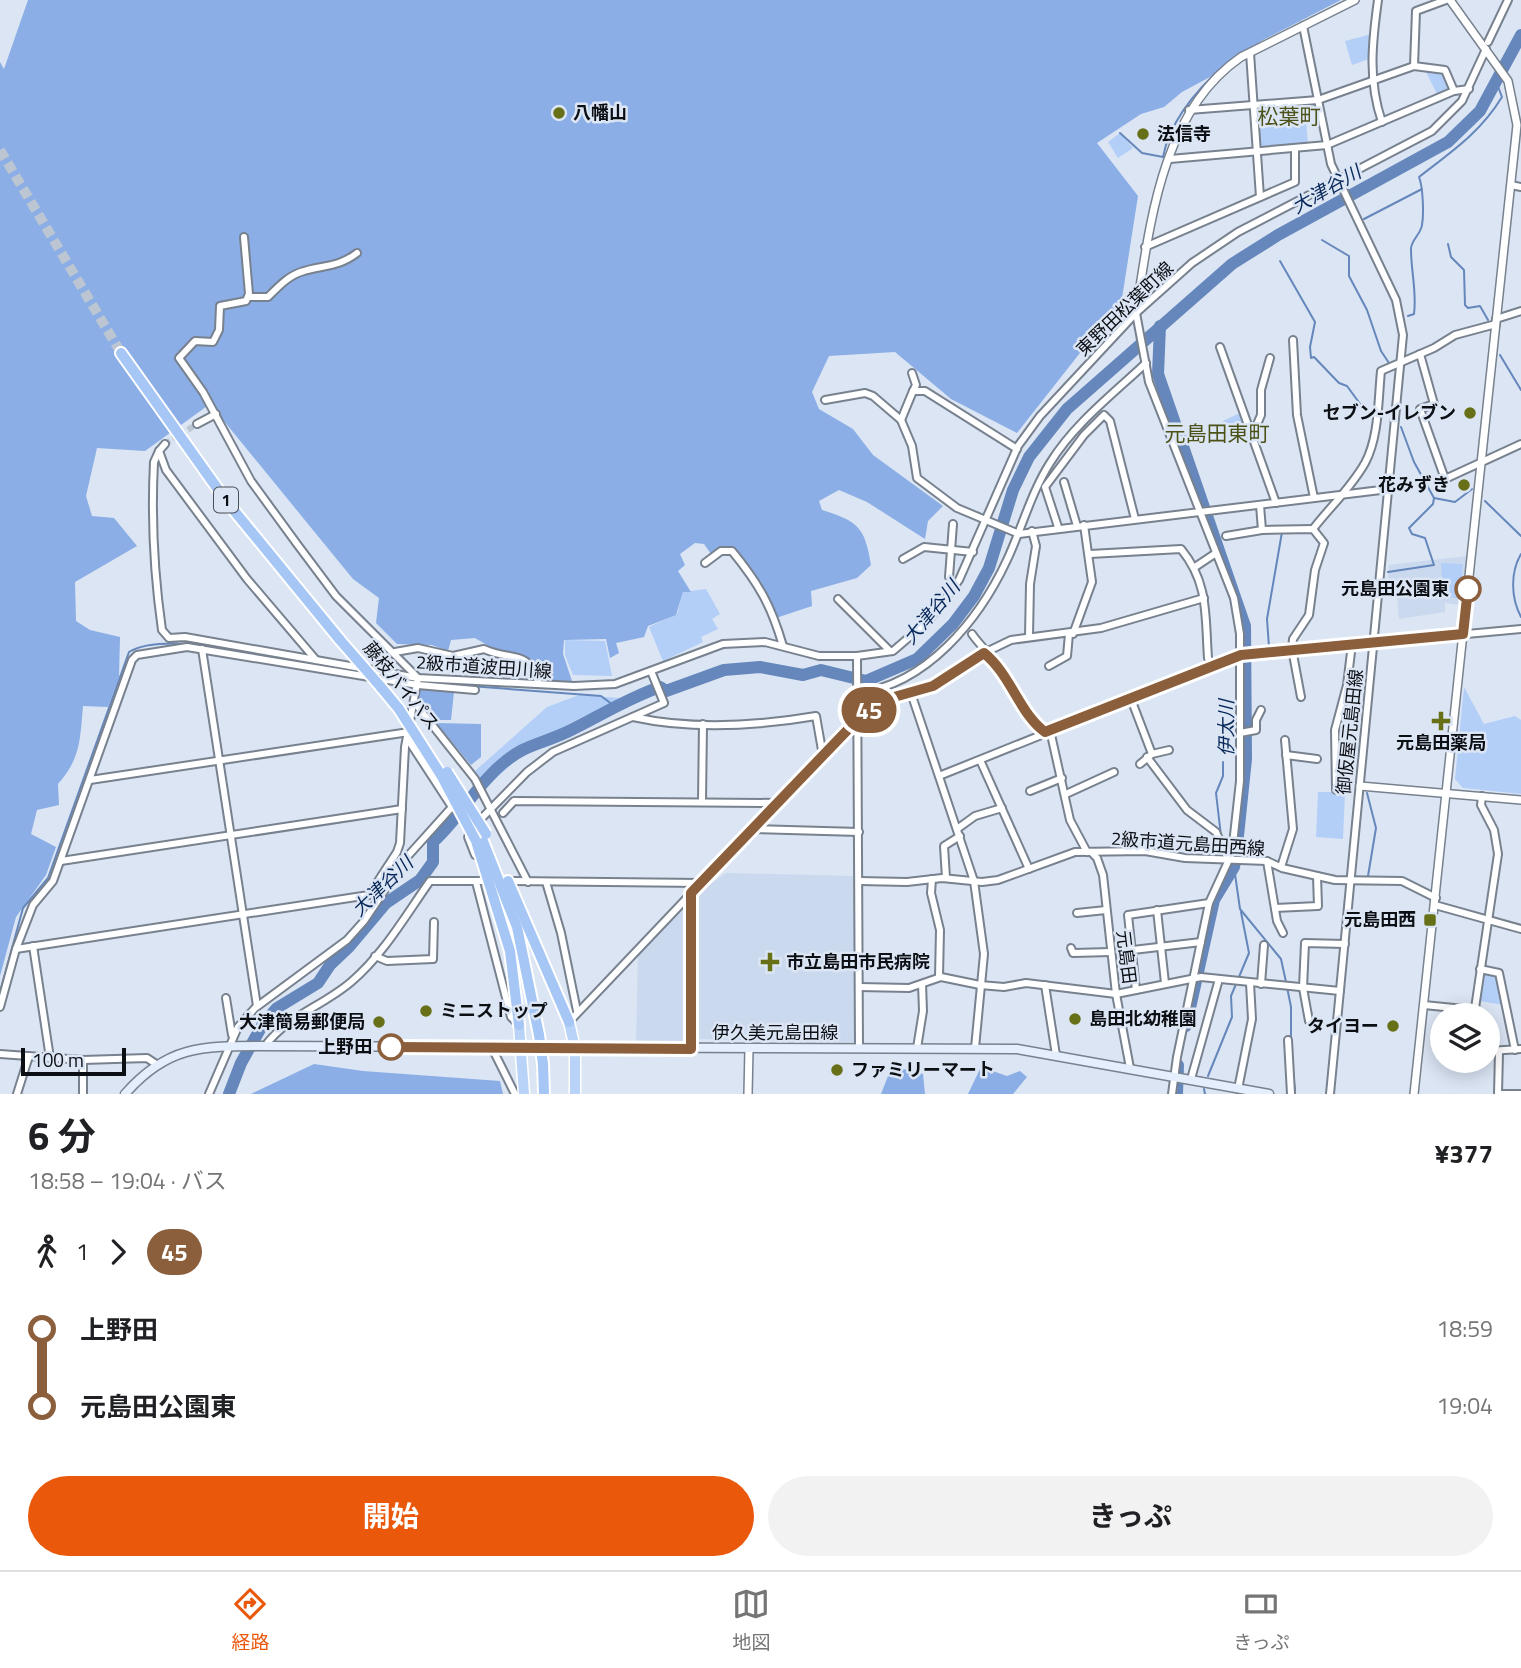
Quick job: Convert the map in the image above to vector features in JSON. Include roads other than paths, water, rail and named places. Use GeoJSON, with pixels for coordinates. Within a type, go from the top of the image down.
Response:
{"type":"FeatureCollection","features":[{"type":"Feature","properties":{"kind":"highway","name":"藤枝バイパス"},"geometry":{"type":"LineString","coordinates":[[121,353],[227,502],[433,753],[481,837]]}},
{"type":"Feature","properties":{"kind":"highway","name":"1"},"geometry":{"type":"LineString","coordinates":[[399,709],[481,837],[569,1022],[575,1049],[575,1094]]}},
{"type":"Feature","properties":{"kind":"highway","name":"1"},"geometry":{"type":"LineString","coordinates":[[481,837],[510,951],[522,1048],[524,1094]]}},
{"type":"Feature","properties":{"kind":"highway","name":"1"},"geometry":{"type":"LineString","coordinates":[[481,837],[517,927],[539,1035],[544,1094]]}},
{"type":"Feature","properties":{"kind":"main road","name":"伊久美元島田線"},"geometry":{"type":"LineString","coordinates":[[125,1094],[156,1064],[187,1052],[228,1046],[264,1046],[575,1049],[975,1048],[1056,1055],[1265,1094]]}},
{"type":"Feature","properties":{"kind":"street"},"geometry":{"type":"LineString","coordinates":[[1172,1094],[1197,978],[1209,903],[1233,853],[1240,781],[1240,655],[1238,619],[1216,553],[1149,382],[1136,315],[1145,247],[1170,159],[1189,110],[1224,69],[1355,0]]}},
{"type":"Feature","properties":{"kind":"street"},"geometry":{"type":"LineString","coordinates":[[1378,0],[1371,50],[1373,82],[1382,122]]}},
{"type":"Feature","properties":{"kind":"street"},"geometry":{"type":"LineString","coordinates":[[1414,66],[1416,11],[1448,0],[1487,48],[1517,96],[1511,186],[1414,1094]]}},
{"type":"Feature","properties":{"kind":"street","name":"東野田松葉町線"},"geometry":{"type":"LineString","coordinates":[[857,656],[890,651],[910,639],[945,602],[973,552],[1017,449],[1040,416],[1136,315],[1218,244],[1432,131],[1452,113],[1469,89],[1508,0]]}},
{"type":"Feature","properties":{"kind":"street","name":"御仮屋元島田線"},"geometry":{"type":"LineString","coordinates":[[1303,26],[1327,145],[1337,180],[1400,310],[1404,360],[1330,1094]]}},
{"type":"Feature","properties":{"kind":"street"},"geometry":{"type":"LineString","coordinates":[[1250,53],[1260,197]]}},
{"type":"Feature","properties":{"kind":"street"},"geometry":{"type":"LineString","coordinates":[[1189,110],[1318,100],[1414,66],[1445,70],[1454,91]]}},
{"type":"Feature","properties":{"kind":"street"},"geometry":{"type":"LineString","coordinates":[[1170,159],[1327,145],[1454,91],[1469,89]]}},
{"type":"Feature","properties":{"kind":"street"},"geometry":{"type":"LineString","coordinates":[[1145,247],[1295,181],[1295,148]]}},
{"type":"Feature","properties":{"kind":"street"},"geometry":{"type":"LineString","coordinates":[[1511,186],[1521,187]]}},
{"type":"Feature","properties":{"kind":"street"},"geometry":{"type":"LineString","coordinates":[[244,237],[248,298]]}},
{"type":"Feature","properties":{"kind":"street"},"geometry":{"type":"LineString","coordinates":[[16,949],[369,895],[397,852],[408,735],[418,682],[394,652],[336,596],[297,544],[251,481],[216,414],[179,358],[195,341],[213,342],[219,330],[220,306],[242,304],[248,298],[268,297],[288,278],[305,270],[342,264],[357,253]]}},
{"type":"Feature","properties":{"kind":"street"},"geometry":{"type":"LineString","coordinates":[[1226,536],[1262,530],[1313,528],[1343,495],[1365,462],[1371,445],[1381,371],[1455,335],[1521,311]]}},
{"type":"Feature","properties":{"kind":"street"},"geometry":{"type":"LineString","coordinates":[[1293,340],[1297,415],[1314,498]]}},
{"type":"Feature","properties":{"kind":"street"},"geometry":{"type":"LineString","coordinates":[[1220,347],[1276,503]]}},
{"type":"Feature","properties":{"kind":"street"},"geometry":{"type":"LineString","coordinates":[[1420,354],[1434,404],[1420,409],[1445,479],[1521,444]]}},
{"type":"Feature","properties":{"kind":"street"},"geometry":{"type":"LineString","coordinates":[[1252,436],[1261,415],[1261,390],[1270,358]]}},
{"type":"Feature","properties":{"kind":"street"},"geometry":{"type":"LineString","coordinates":[[858,692],[877,691],[901,681],[944,649],[979,607],[1006,563],[1032,497],[1068,437],[1145,361]]}},
{"type":"Feature","properties":{"kind":"street"},"geometry":{"type":"LineString","coordinates":[[901,420],[916,385],[912,373]]}},
{"type":"Feature","properties":{"kind":"street"},"geometry":{"type":"LineString","coordinates":[[913,391],[925,391],[1017,449]]}},
{"type":"Feature","properties":{"kind":"street"},"geometry":{"type":"LineString","coordinates":[[825,400],[865,393],[901,420],[912,446],[917,478],[957,508],[1018,534],[1058,527],[1389,489]]}},
{"type":"Feature","properties":{"kind":"street"},"geometry":{"type":"LineString","coordinates":[[197,424],[216,414]]}},
{"type":"Feature","properties":{"kind":"street"},"geometry":{"type":"LineString","coordinates":[[1058,527],[1045,487],[1084,435],[1104,415],[1110,421],[1135,519]]}},
{"type":"Feature","properties":{"kind":"street"},"geometry":{"type":"LineString","coordinates":[[166,444],[159,451],[155,462],[152,552],[160,595],[162,630],[169,638],[169,647]]}},
{"type":"Feature","properties":{"kind":"street"},"geometry":{"type":"LineString","coordinates":[[159,451],[166,470],[247,579],[316,660]]}},
{"type":"Feature","properties":{"kind":"street"},"geometry":{"type":"LineString","coordinates":[[1049,666],[1068,656],[1071,634],[1092,582],[1090,554],[1064,482]]}},
{"type":"Feature","properties":{"kind":"street"},"geometry":{"type":"LineString","coordinates":[[1260,505],[1262,530]]}},
{"type":"Feature","properties":{"kind":"street"},"geometry":{"type":"LineString","coordinates":[[949,576],[953,524]]}},
{"type":"Feature","properties":{"kind":"street"},"geometry":{"type":"LineString","coordinates":[[1301,698],[1292,649],[1293,639],[1309,615],[1315,570],[1325,549],[1324,543],[1313,528]]}},
{"type":"Feature","properties":{"kind":"street"},"geometry":{"type":"LineString","coordinates":[[1029,636],[1030,584],[1036,546],[1032,531]]}},
{"type":"Feature","properties":{"kind":"street"},"geometry":{"type":"LineString","coordinates":[[903,559],[924,547],[973,552]]}},
{"type":"Feature","properties":{"kind":"street"},"geometry":{"type":"LineString","coordinates":[[1090,554],[1181,550],[1195,567],[1203,597],[1208,658],[1212,667]]}},
{"type":"Feature","properties":{"kind":"street"},"geometry":{"type":"LineString","coordinates":[[705,563],[721,551],[732,551],[760,584],[773,611],[783,646]]}},
{"type":"Feature","properties":{"kind":"street"},"geometry":{"type":"LineString","coordinates":[[1195,567],[1216,553]]}},
{"type":"Feature","properties":{"kind":"street"},"geometry":{"type":"LineString","coordinates":[[569,1022],[577,1010],[859,718],[887,699],[933,686],[984,653],[1011,640],[1029,636],[1071,634],[1203,597]]}},
{"type":"Feature","properties":{"kind":"street"},"geometry":{"type":"LineString","coordinates":[[838,599],[890,651]]}},
{"type":"Feature","properties":{"kind":"street"},"geometry":{"type":"LineString","coordinates":[[939,776],[1240,655],[1521,629]]}},
{"type":"Feature","properties":{"kind":"street"},"geometry":{"type":"LineString","coordinates":[[972,634],[984,653],[1000,666],[1035,725],[1048,731]]}},
{"type":"Feature","properties":{"kind":"street","name":"2級市道波田川線"},"geometry":{"type":"LineString","coordinates":[[169,638],[185,638],[316,660],[418,682],[615,684],[723,644],[751,641],[819,656],[857,656]]}},
{"type":"Feature","properties":{"kind":"street"},"geometry":{"type":"LineString","coordinates":[[1336,790],[1335,730],[1348,685],[1352,644]]}},
{"type":"Feature","properties":{"kind":"street"},"geometry":{"type":"LineString","coordinates":[[0,1007],[16,949],[33,905],[54,881],[132,660],[144,652],[169,647],[202,649],[475,690]]}},
{"type":"Feature","properties":{"kind":"street"},"geometry":{"type":"LineString","coordinates":[[394,652],[418,648],[453,656],[484,649],[494,655],[515,655],[530,664],[539,684]]}},
{"type":"Feature","properties":{"kind":"street"},"geometry":{"type":"LineString","coordinates":[[202,649],[257,1006]]}},
{"type":"Feature","properties":{"kind":"street"},"geometry":{"type":"LineString","coordinates":[[857,656],[859,1048]]}},
{"type":"Feature","properties":{"kind":"street"},"geometry":{"type":"LineString","coordinates":[[264,1046],[288,1022],[341,990],[375,956],[430,881],[486,881],[468,837],[481,817],[527,772],[552,752],[664,703],[651,671]]}},
{"type":"Feature","properties":{"kind":"street"},"geometry":{"type":"LineString","coordinates":[[911,694],[974,881],[984,954],[975,1048]]}},
{"type":"Feature","properties":{"kind":"street"},"geometry":{"type":"LineString","coordinates":[[1131,699],[1149,756],[1187,810],[1216,832],[1228,859]]}},
{"type":"Feature","properties":{"kind":"street"},"geometry":{"type":"LineString","coordinates":[[414,702],[475,779],[492,807],[528,881]]}},
{"type":"Feature","properties":{"kind":"street"},"geometry":{"type":"LineString","coordinates":[[1240,733],[1256,730],[1256,720],[1261,710]]}},
{"type":"Feature","properties":{"kind":"street"},"geometry":{"type":"LineString","coordinates":[[631,716],[662,723],[702,724],[769,724],[816,716],[823,756]]}},
{"type":"Feature","properties":{"kind":"street"},"geometry":{"type":"LineString","coordinates":[[702,724],[702,802]]}},
{"type":"Feature","properties":{"kind":"street","name":"元島田"},"geometry":{"type":"LineString","coordinates":[[1048,731],[1073,828],[1089,852],[1097,858],[1102,875],[1116,994],[1130,1068]]}},
{"type":"Feature","properties":{"kind":"street"},"geometry":{"type":"LineString","coordinates":[[90,780],[408,735]]}},
{"type":"Feature","properties":{"kind":"street"},"geometry":{"type":"LineString","coordinates":[[209,1094],[232,1035],[257,1006],[347,940],[364,921],[407,857],[452,807],[408,735]]}},
{"type":"Feature","properties":{"kind":"street"},"geometry":{"type":"LineString","coordinates":[[1281,867],[1293,829],[1285,740]]}},
{"type":"Feature","properties":{"kind":"street"},"geometry":{"type":"LineString","coordinates":[[1140,764],[1149,756],[1169,750]]}},
{"type":"Feature","properties":{"kind":"street"},"geometry":{"type":"LineString","coordinates":[[1286,755],[1317,759]]}},
{"type":"Feature","properties":{"kind":"street"},"geometry":{"type":"LineString","coordinates":[[980,760],[1016,833],[1030,869]]}},
{"type":"Feature","properties":{"kind":"street"},"geometry":{"type":"LineString","coordinates":[[1066,794],[1114,772]]}},
{"type":"Feature","properties":{"kind":"street"},"geometry":{"type":"LineString","coordinates":[[1030,791],[1062,778]]}},
{"type":"Feature","properties":{"kind":"street"},"geometry":{"type":"LineString","coordinates":[[1360,786],[1521,800]]}},
{"type":"Feature","properties":{"kind":"street"},"geometry":{"type":"LineString","coordinates":[[1475,1003],[1498,854],[1494,830],[1481,805],[1482,796]]}},
{"type":"Feature","properties":{"kind":"street"},"geometry":{"type":"LineString","coordinates":[[503,813],[514,802],[779,803]]}},
{"type":"Feature","properties":{"kind":"street"},"geometry":{"type":"LineString","coordinates":[[946,878],[944,846],[975,816],[1002,808]]}},
{"type":"Feature","properties":{"kind":"street"},"geometry":{"type":"LineString","coordinates":[[61,861],[402,809]]}},
{"type":"Feature","properties":{"kind":"street"},"geometry":{"type":"LineString","coordinates":[[752,829],[859,832]]}},
{"type":"Feature","properties":{"kind":"street","name":"2級市道元島田西線"},"geometry":{"type":"LineString","coordinates":[[859,881],[946,878],[998,880],[1056,858],[1089,852],[1145,851],[1185,858],[1267,860],[1281,867],[1317,876],[1351,881],[1402,881],[1435,902],[1521,929]]}},
{"type":"Feature","properties":{"kind":"street"},"geometry":{"type":"LineString","coordinates":[[1267,860],[1275,908],[1283,933]]}},
{"type":"Feature","properties":{"kind":"street"},"geometry":{"type":"LineString","coordinates":[[1275,908],[1318,906],[1317,876]]}},
{"type":"Feature","properties":{"kind":"street"},"geometry":{"type":"LineString","coordinates":[[932,879],[931,893],[940,930],[939,977]]}},
{"type":"Feature","properties":{"kind":"street"},"geometry":{"type":"LineString","coordinates":[[512,881],[701,883]]}},
{"type":"Feature","properties":{"kind":"street"},"geometry":{"type":"LineString","coordinates":[[476,882],[510,1017],[519,1025]]}},
{"type":"Feature","properties":{"kind":"street"},"geometry":{"type":"LineString","coordinates":[[546,882],[561,933],[577,1010]]}},
{"type":"Feature","properties":{"kind":"street"},"geometry":{"type":"LineString","coordinates":[[691,893],[691,1049]]}},
{"type":"Feature","properties":{"kind":"street"},"geometry":{"type":"LineString","coordinates":[[1136,990],[1128,915],[1209,903]]}},
{"type":"Feature","properties":{"kind":"street"},"geometry":{"type":"LineString","coordinates":[[1077,913],[1106,910]]}},
{"type":"Feature","properties":{"kind":"street"},"geometry":{"type":"LineString","coordinates":[[1157,910],[1165,983]]}},
{"type":"Feature","properties":{"kind":"street"},"geometry":{"type":"LineString","coordinates":[[375,956],[387,961],[433,959],[434,922]]}},
{"type":"Feature","properties":{"kind":"street"},"geometry":{"type":"LineString","coordinates":[[1133,950],[1201,942]]}},
{"type":"Feature","properties":{"kind":"street"},"geometry":{"type":"LineString","coordinates":[[1309,1021],[1303,988],[1305,943],[1345,944]]}},
{"type":"Feature","properties":{"kind":"street"},"geometry":{"type":"LineString","coordinates":[[1261,984],[1264,945]]}},
{"type":"Feature","properties":{"kind":"street"},"geometry":{"type":"LineString","coordinates":[[33,946],[50,1058]]}},
{"type":"Feature","properties":{"kind":"street"},"geometry":{"type":"LineString","coordinates":[[1071,948],[1073,953],[1111,952]]}},
{"type":"Feature","properties":{"kind":"street"},"geometry":{"type":"LineString","coordinates":[[1480,969],[1499,973],[1518,1050],[1500,1052]]}},
{"type":"Feature","properties":{"kind":"street"},"geometry":{"type":"LineString","coordinates":[[859,987],[909,988],[939,977],[980,985],[1045,985],[1116,994],[1197,978],[1340,991]]}},
{"type":"Feature","properties":{"kind":"street"},"geometry":{"type":"LineString","coordinates":[[1191,1079],[1219,979]]}},
{"type":"Feature","properties":{"kind":"street"},"geometry":{"type":"LineString","coordinates":[[1238,1089],[1252,1020],[1250,983]]}},
{"type":"Feature","properties":{"kind":"street"},"geometry":{"type":"LineString","coordinates":[[918,1048],[923,1012],[922,985]]}},
{"type":"Feature","properties":{"kind":"street"},"geometry":{"type":"LineString","coordinates":[[1045,985],[1056,1055]]}},
{"type":"Feature","properties":{"kind":"street"},"geometry":{"type":"LineString","coordinates":[[226,998],[232,1035]]}},
{"type":"Feature","properties":{"kind":"street"},"geometry":{"type":"LineString","coordinates":[[1424,1005],[1430,1006]]}},
{"type":"Feature","properties":{"kind":"street"},"geometry":{"type":"LineString","coordinates":[[1288,1040],[1291,1094]]}},
{"type":"Feature","properties":{"kind":"street"},"geometry":{"type":"LineString","coordinates":[[492,1048],[515,1094]]}},
{"type":"Feature","properties":{"kind":"street"},"geometry":{"type":"LineString","coordinates":[[748,1094],[749,1048]]}},
{"type":"Feature","properties":{"kind":"street"},"geometry":{"type":"LineString","coordinates":[[0,1054],[83,1060],[147,1058],[156,1064]]}},
{"type":"Feature","properties":{"kind":"street"},"geometry":{"type":"LineString","coordinates":[[17,1094],[29,1056]]}},
{"type":"Feature","properties":{"kind":"street"},"geometry":{"type":"LineString","coordinates":[[83,1060],[83,1094]]}},
{"type":"Feature","properties":{"kind":"street"},"geometry":{"type":"LineString","coordinates":[[1498,1073],[1498,1094],[1521,1094]]}},
{"type":"Feature","properties":{"kind":"waterway","name":"大津谷川"},"geometry":{"type":"LineString","coordinates":[[229,1094],[241,1063],[263,1024],[277,1008],[318,983],[330,965],[386,903],[420,880],[433,862],[433,842],[491,774],[518,753],[567,732],[648,691],[660,687],[666,691],[724,670],[760,667],[803,675],[821,670],[866,681],[917,659],[953,624],[974,596],[989,568],[1013,490],[1029,457],[1067,409],[1232,264],[1278,235],[1448,142],[1480,111],[1521,35]]}},
{"type":"Feature","properties":{"kind":"waterway"},"geometry":{"type":"LineString","coordinates":[[1120,133],[1142,153],[1163,157],[1172,130],[1187,105],[1217,72],[1228,62],[1231,64]]}},
{"type":"Feature","properties":{"kind":"waterway"},"geometry":{"type":"LineString","coordinates":[[1408,316],[1414,314],[1415,306],[1411,246],[1423,220],[1419,177],[1484,121],[1502,97],[1497,84]]}},
{"type":"Feature","properties":{"kind":"waterway"},"geometry":{"type":"LineString","coordinates":[[1364,219],[1422,189]]}},
{"type":"Feature","properties":{"kind":"waterway"},"geometry":{"type":"LineString","coordinates":[[1322,240],[1349,256],[1349,276],[1367,310],[1381,351],[1389,363]]}},
{"type":"Feature","properties":{"kind":"waterway"},"geometry":{"type":"LineString","coordinates":[[1448,244],[1451,257],[1464,270],[1465,305],[1468,308],[1480,306],[1488,320]]}},
{"type":"Feature","properties":{"kind":"waterway"},"geometry":{"type":"LineString","coordinates":[[1280,261],[1315,322],[1310,347],[1311,358],[1314,357],[1339,383],[1347,386],[1366,412]]}},
{"type":"Feature","properties":{"kind":"waterway","name":"伊太川"},"geometry":{"type":"LineString","coordinates":[[1160,326],[1158,374],[1245,626],[1246,759],[1236,855],[1234,867],[1214,900],[1186,1026]]}},
{"type":"Feature","properties":{"kind":"waterway"},"geometry":{"type":"LineString","coordinates":[[1500,355],[1521,390]]}},
{"type":"Feature","properties":{"kind":"waterway"},"geometry":{"type":"LineString","coordinates":[[1401,427],[1414,462],[1434,498],[1455,502],[1472,489]]}},
{"type":"Feature","properties":{"kind":"waterway"},"geometry":{"type":"LineString","coordinates":[[1388,572],[1434,565],[1425,538],[1412,534],[1409,528],[1433,504],[1434,498]]}},
{"type":"Feature","properties":{"kind":"waterway"},"geometry":{"type":"LineString","coordinates":[[1485,501],[1521,536]]}},
{"type":"Feature","properties":{"kind":"waterway"},"geometry":{"type":"LineString","coordinates":[[1269,647],[1267,619],[1282,532]]}},
{"type":"Feature","properties":{"kind":"waterway"},"geometry":{"type":"LineString","coordinates":[[1521,554],[1517,561],[1513,586],[1521,617]]}},
{"type":"Feature","properties":{"kind":"waterway"},"geometry":{"type":"LineString","coordinates":[[0,992],[23,908],[48,878],[129,652],[148,645],[207,645],[363,673]]}},
{"type":"Feature","properties":{"kind":"waterway"},"geometry":{"type":"LineString","coordinates":[[430,683],[601,696],[617,708]]}},
{"type":"Feature","properties":{"kind":"waterway"},"geometry":{"type":"LineString","coordinates":[[1221,836],[1216,793],[1223,776],[1223,762]]}},
{"type":"Feature","properties":{"kind":"waterway"},"geometry":{"type":"LineString","coordinates":[[1367,793],[1376,828],[1368,876]]}},
{"type":"Feature","properties":{"kind":"waterway"},"geometry":{"type":"LineString","coordinates":[[1234,867],[1240,909],[1281,959],[1286,982]]}},
{"type":"Feature","properties":{"kind":"waterway"},"geometry":{"type":"LineString","coordinates":[[1208,1076],[1232,1017],[1231,996],[1249,953],[1241,912]]}},
{"type":"Feature","properties":{"kind":"waterway"},"geometry":{"type":"LineString","coordinates":[[1287,987],[1291,1007],[1291,1044]]}},
{"type":"Feature","properties":{"kind":"waterway","name":"伊太川"},"geometry":{"type":"LineString","coordinates":[[1177,1094],[1178,1065]]}},
{"type":"Feature","properties":{"kind":"waterway"},"geometry":{"type":"LineString","coordinates":[[1293,1071],[1295,1091]]}},
{"type":"Feature","properties":{"kind":"waterway"},"geometry":{"type":"LineString","coordinates":[[1204,1089],[1205,1094]]}},
{"type":"Feature","properties":{"kind":"tunnel"},"geometry":{"type":"LineString","coordinates":[[0,150],[121,353]]}},
{"type":"Feature","properties":{"kind":"tunnel"},"geometry":{"type":"LineString","coordinates":[[165,444],[197,424]]}},
{"type":"Feature","properties":{"kind":"place","name":"八幡山"},"geometry":{"type":"Point","coordinates":[559,113]}},
{"type":"Feature","properties":{"kind":"place","name":"法信寺"},"geometry":{"type":"Point","coordinates":[1143,134]}},
{"type":"Feature","properties":{"kind":"place","name":"セブン-イレブン"},"geometry":{"type":"Point","coordinates":[1470,413]}},
{"type":"Feature","properties":{"kind":"place","name":"花みずき"},"geometry":{"type":"Point","coordinates":[1464,485]}},
{"type":"Feature","properties":{"kind":"place","name":"元島田公園東"},"geometry":{"type":"Point","coordinates":[1468,589]}},
{"type":"Feature","properties":{"kind":"place","name":"元島田薬局"},"geometry":{"type":"Point","coordinates":[1441,721]}},
{"type":"Feature","properties":{"kind":"place","name":"元島田西"},"geometry":{"type":"Point","coordinates":[1430,920]}},
{"type":"Feature","properties":{"kind":"place","name":"市立島田市民病院"},"geometry":{"type":"Point","coordinates":[770,962]}},
{"type":"Feature","properties":{"kind":"place","name":"ミニストップ"},"geometry":{"type":"Point","coordinates":[426,1011]}},
{"type":"Feature","properties":{"kind":"place","name":"島田北幼稚園"},"geometry":{"type":"Point","coordinates":[1075,1019]}},
{"type":"Feature","properties":{"kind":"place","name":"大津簡易郵便局"},"geometry":{"type":"Point","coordinates":[379,1022]}},
{"type":"Feature","properties":{"kind":"place","name":"タイヨー"},"geometry":{"type":"Point","coordinates":[1393,1026]}},
{"type":"Feature","properties":{"kind":"place","name":"上野田"},"geometry":{"type":"Point","coordinates":[391,1047]}},
{"type":"Feature","properties":{"kind":"place","name":"ファミリーマート"},"geometry":{"type":"Point","coordinates":[837,1070]}},
{"type":"Feature","properties":{"kind":"district","name":"松葉町"},"geometry":{"type":"Point","coordinates":[1289,117]}},
{"type":"Feature","properties":{"kind":"district","name":"元島田東町"},"geometry":{"type":"Point","coordinates":[1217,434]}}]}
